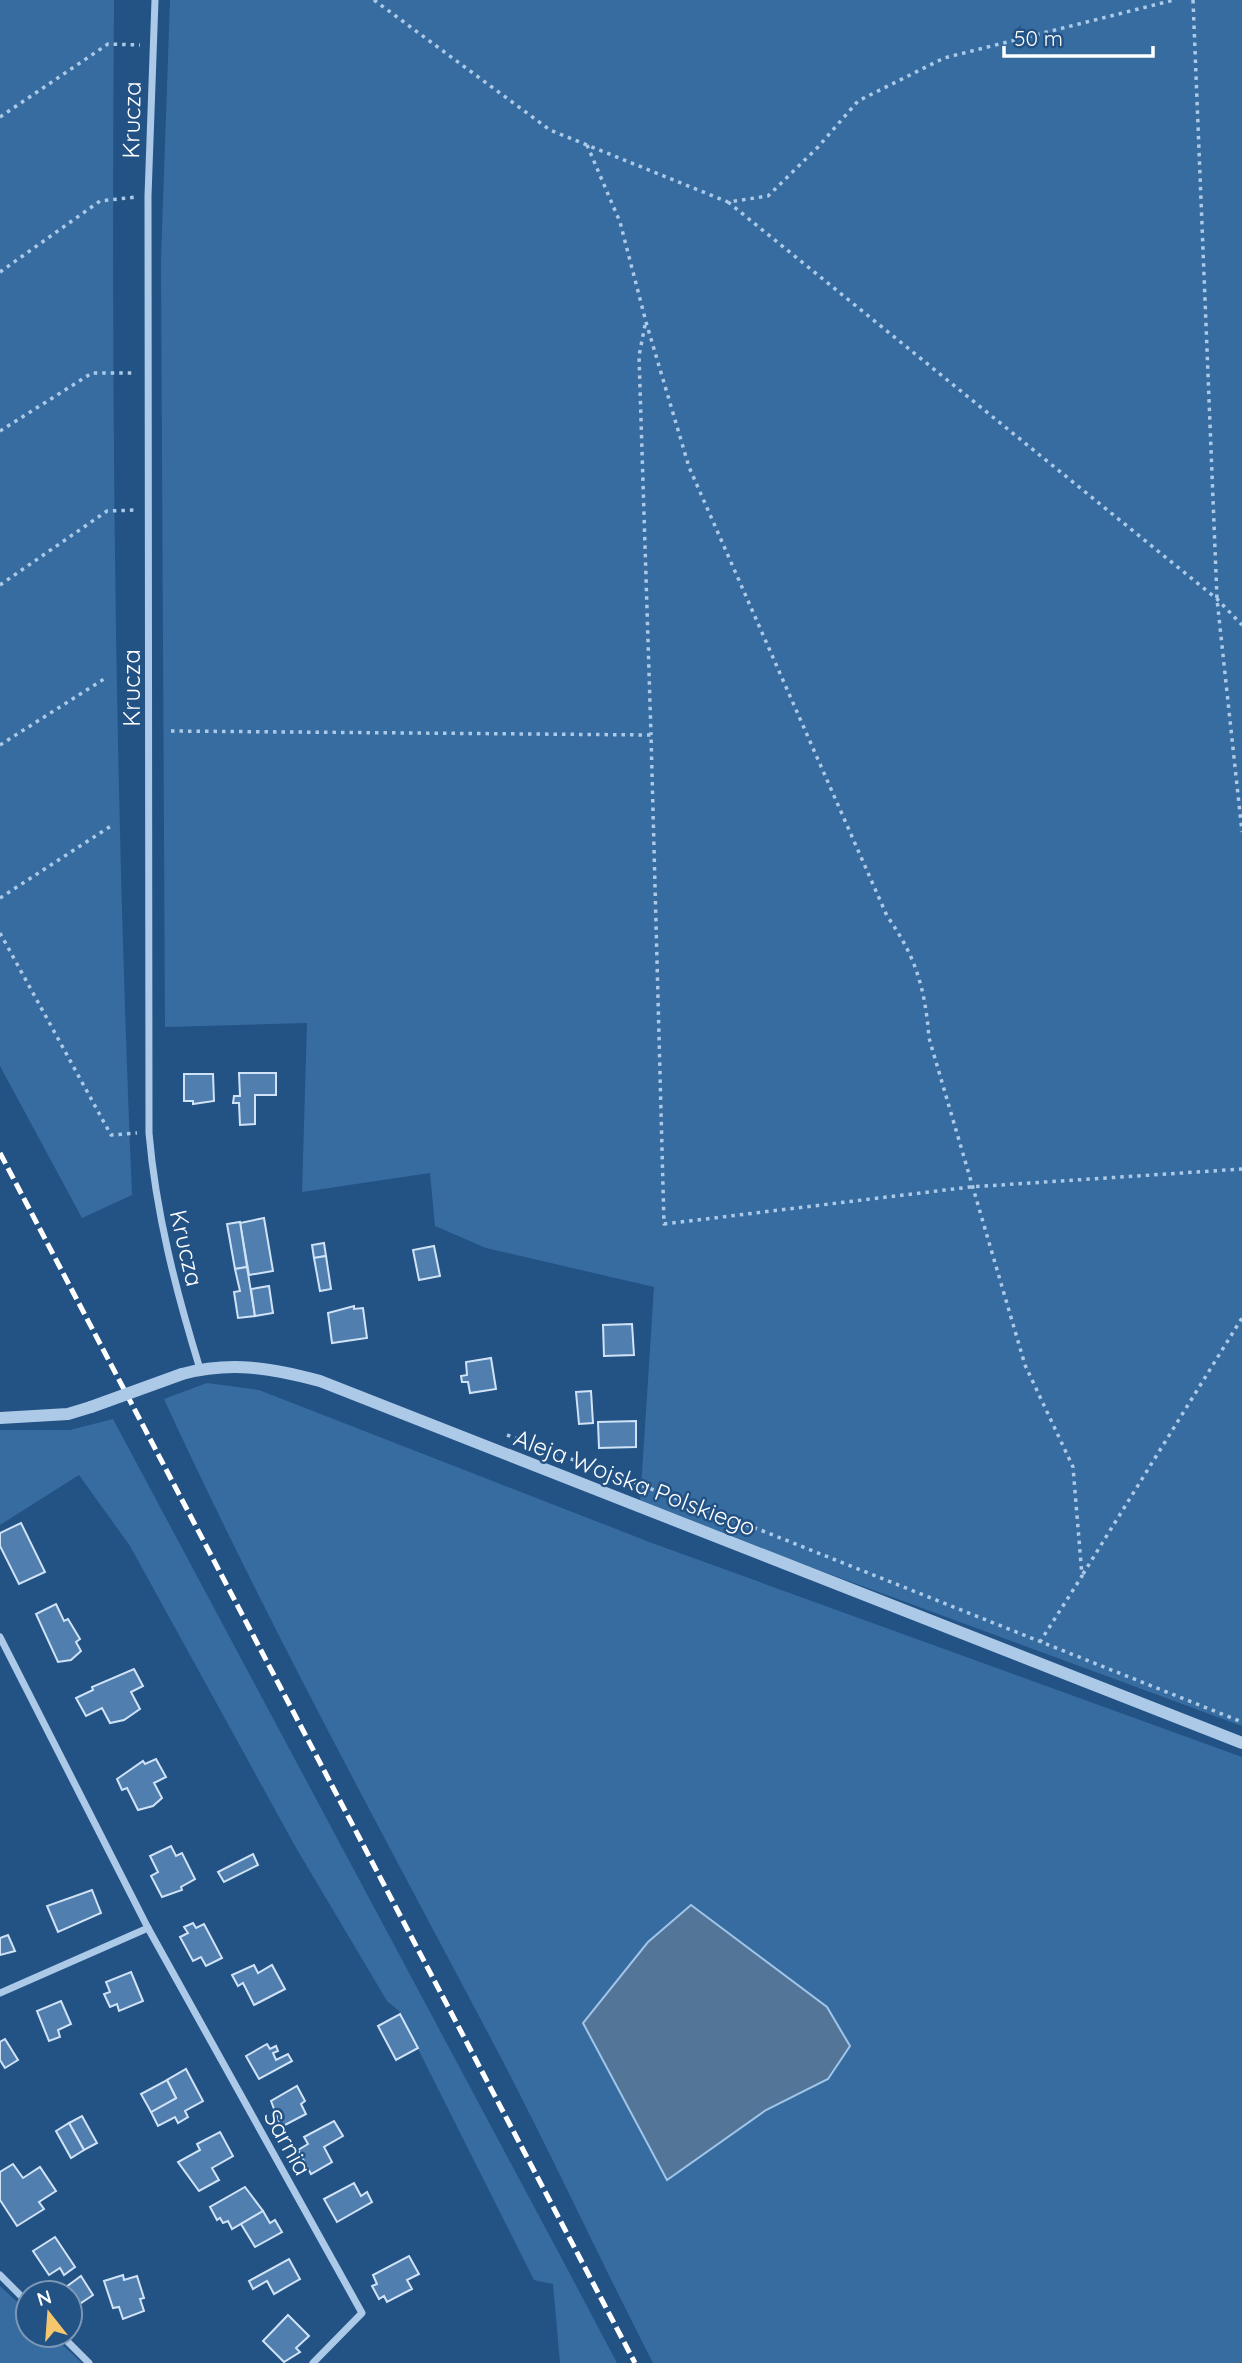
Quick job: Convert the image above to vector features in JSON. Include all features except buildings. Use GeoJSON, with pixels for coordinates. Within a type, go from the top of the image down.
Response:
{"type":"FeatureCollection","features":[{"type":"Feature","properties":{"kind":"street","name":"Krucza"},"geometry":{"type":"LineString","coordinates":[[155,0],[148,196],[149,1133],[153,1185],[169,1267],[200,1369]]}},
{"type":"Feature","properties":{"kind":"street","name":"Aleja Wojska Polskiego"},"geometry":{"type":"LineString","coordinates":[[0,1418],[68,1414],[200,1369],[239,1365],[276,1369],[320,1381],[1242,1742]]}},
{"type":"Feature","properties":{"kind":"street","name":"Sarnia"},"geometry":{"type":"LineString","coordinates":[[0,1637],[148,1928],[362,2313],[313,2363]]}},
{"type":"Feature","properties":{"kind":"street"},"geometry":{"type":"LineString","coordinates":[[0,1993],[148,1928]]}},
{"type":"Feature","properties":{"kind":"street"},"geometry":{"type":"LineString","coordinates":[[0,2275],[14,2289]]}},
{"type":"Feature","properties":{"kind":"street"},"geometry":{"type":"LineString","coordinates":[[75,2349],[89,2363]]}},
{"type":"Feature","properties":{"kind":"path"},"geometry":{"type":"LineString","coordinates":[[374,0],[550,130],[727,202],[1217,599],[1242,625]]}},
{"type":"Feature","properties":{"kind":"path"},"geometry":{"type":"LineString","coordinates":[[727,202],[768,196],[858,101],[944,58],[1174,0]]}},
{"type":"Feature","properties":{"kind":"path"},"geometry":{"type":"LineString","coordinates":[[1193,0],[1217,599],[1242,832]]}},
{"type":"Feature","properties":{"kind":"path"},"geometry":{"type":"LineString","coordinates":[[0,117],[108,44],[152,45]]}},
{"type":"Feature","properties":{"kind":"path"},"geometry":{"type":"LineString","coordinates":[[587,145],[620,222],[646,323],[690,467],[887,916],[909,948],[926,1004],[929,1038],[970,1187],[1025,1365],[1073,1467],[1082,1576]]}},
{"type":"Feature","properties":{"kind":"path"},"geometry":{"type":"LineString","coordinates":[[0,272],[100,201],[148,196]]}},
{"type":"Feature","properties":{"kind":"path"},"geometry":{"type":"LineString","coordinates":[[646,323],[639,356],[664,1224],[970,1187],[1242,1169]]}},
{"type":"Feature","properties":{"kind":"path"},"geometry":{"type":"LineString","coordinates":[[0,431],[92,373],[149,374]]}},
{"type":"Feature","properties":{"kind":"path"},"geometry":{"type":"LineString","coordinates":[[0,585],[107,511],[150,510]]}},
{"type":"Feature","properties":{"kind":"path"},"geometry":{"type":"LineString","coordinates":[[0,745],[104,679]]}},
{"type":"Feature","properties":{"kind":"path"},"geometry":{"type":"LineString","coordinates":[[171,731],[651,735]]}},
{"type":"Feature","properties":{"kind":"path"},"geometry":{"type":"LineString","coordinates":[[0,898],[114,824]]}},
{"type":"Feature","properties":{"kind":"path"},"geometry":{"type":"LineString","coordinates":[[0,933],[111,1135],[149,1133]]}},
{"type":"Feature","properties":{"kind":"path"},"geometry":{"type":"LineString","coordinates":[[1029,1659],[1242,1318]]}},
{"type":"Feature","properties":{"kind":"shaded area"},"geometry":{"type":"Polygon","coordinates":[[[0,0],[114,0],[116,598],[132,1195],[82,1218],[0,1066],[0,0]]]}},
{"type":"Feature","properties":{"kind":"shaded area"},"geometry":{"type":"Polygon","coordinates":[[[170,0],[1242,0],[1242,1726],[640,1504],[654,1287],[486,1248],[435,1226],[430,1173],[302,1192],[307,1023],[165,1027],[161,260],[170,0]]]}},
{"type":"Feature","properties":{"kind":"shaded area"},"geometry":{"type":"Polygon","coordinates":[[[207,1383],[259,1390],[652,1543],[1242,1757],[1242,2363],[653,2363],[518,2091],[284,1646],[164,1399],[207,1383]],[[691,1905],[766,2110],[828,2079],[826,2007],[691,1905]]]}},
{"type":"Feature","properties":{"kind":"shaded area"},"geometry":{"type":"Polygon","coordinates":[[[113,1419],[617,2363],[560,2363],[553,2284],[534,2280],[399,2011],[387,2001],[295,1846],[130,1546],[79,1475],[0,1525],[0,1430],[70,1430],[113,1419]]]}},
{"type":"Feature","properties":{"kind":"shaded area"},"geometry":{"type":"Polygon","coordinates":[[[691,1905],[827,2007],[850,2046],[828,2079],[766,2110],[667,2180],[583,2023],[648,1942],[691,1905]]]}},
{"type":"Feature","properties":{"kind":"shaded area"},"geometry":{"type":"Polygon","coordinates":[[[0,2286],[14,2299],[14,2349],[67,2349],[82,2363],[0,2363],[0,2286]]]}},
{"type":"Feature","properties":{"kind":"railway"},"geometry":{"type":"LineString","coordinates":[[0,1153],[635,2363]]}}]}
